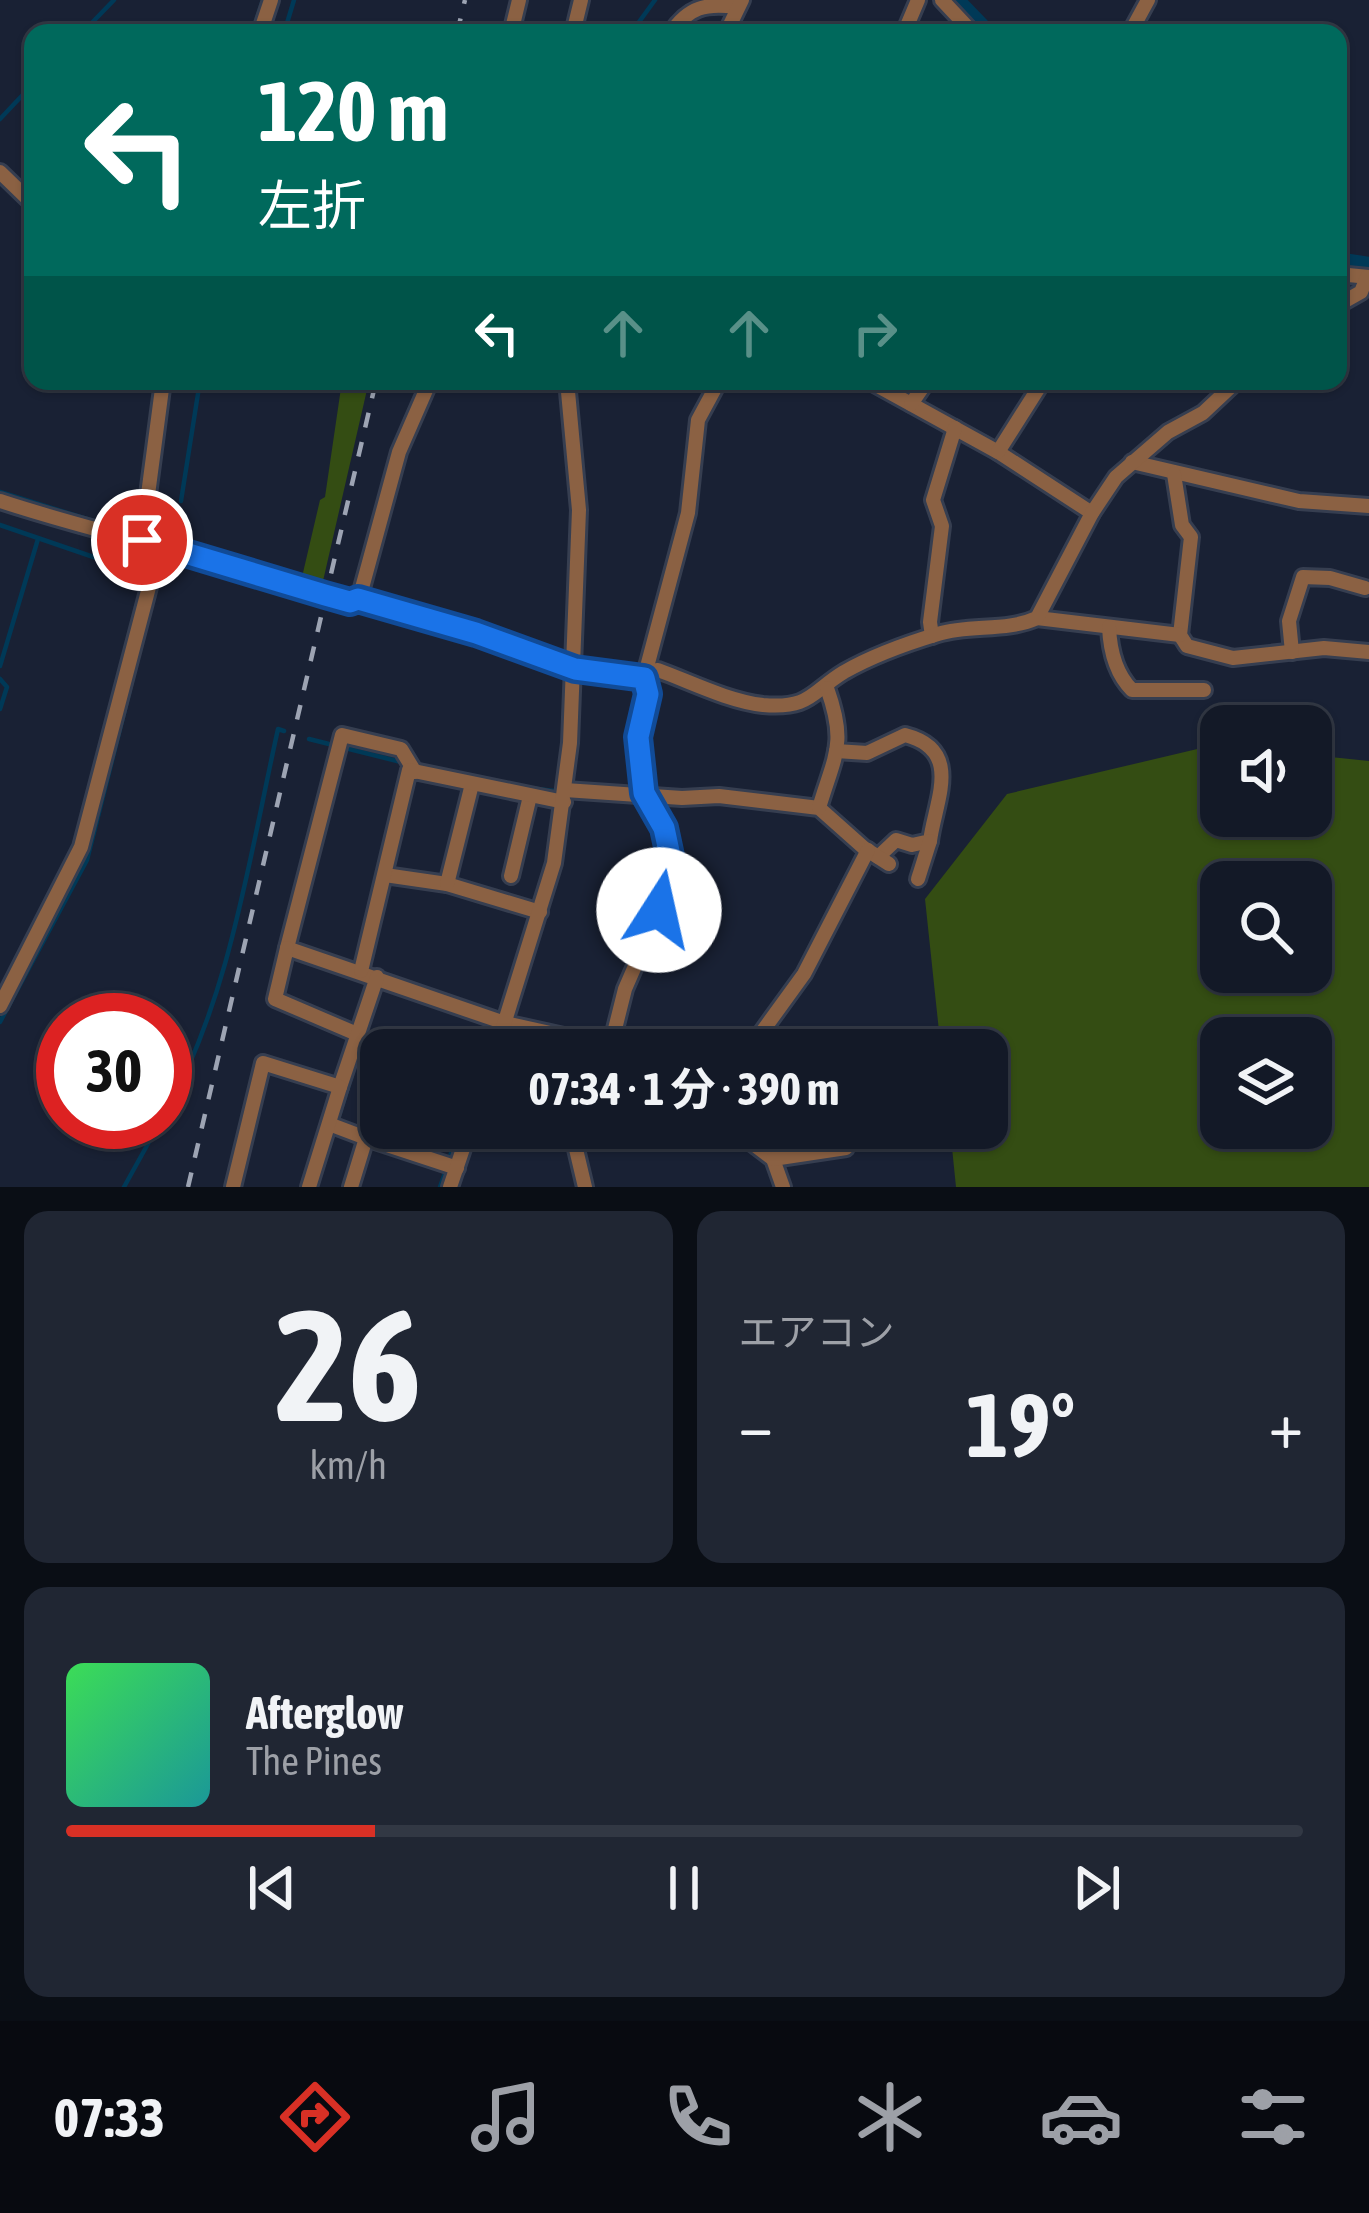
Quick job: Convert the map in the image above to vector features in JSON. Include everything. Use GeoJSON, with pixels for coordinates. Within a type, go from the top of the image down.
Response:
{"type":"FeatureCollection","features":[{"type":"Feature","properties":{"kind":"street"},"geometry":{"type":"LineString","coordinates":[[942,0],[965,24]]}},
{"type":"Feature","properties":{"kind":"street"},"geometry":{"type":"LineString","coordinates":[[678,24],[689,11],[705,5],[739,4]]}},
{"type":"Feature","properties":{"kind":"street"},"geometry":{"type":"LineString","coordinates":[[0,172],[24,195]]}},
{"type":"Feature","properties":{"kind":"street"},"geometry":{"type":"LineString","coordinates":[[1347,300],[1361,292],[1368,277]]}},
{"type":"Feature","properties":{"kind":"street"},"geometry":{"type":"LineString","coordinates":[[142,540],[162,390]]}},
{"type":"Feature","properties":{"kind":"street"},"geometry":{"type":"LineString","coordinates":[[358,599],[399,452],[426,390]]}},
{"type":"Feature","properties":{"kind":"street"},"geometry":{"type":"LineString","coordinates":[[503,1029],[554,863],[564,796],[575,669],[579,510],[567,390]]}},
{"type":"Feature","properties":{"kind":"street"},"geometry":{"type":"LineString","coordinates":[[621,1029],[625,989],[669,876],[664,828],[644,793],[638,737],[648,694],[645,675],[688,513],[698,420],[714,390]]}},
{"type":"Feature","properties":{"kind":"street"},"geometry":{"type":"LineString","coordinates":[[885,390],[998,452],[1092,513]]}},
{"type":"Feature","properties":{"kind":"street"},"geometry":{"type":"LineString","coordinates":[[911,404],[921,390]]}},
{"type":"Feature","properties":{"kind":"street"},"geometry":{"type":"LineString","coordinates":[[998,452],[1036,390]]}},
{"type":"Feature","properties":{"kind":"street"},"geometry":{"type":"LineString","coordinates":[[1037,618],[1116,477],[1168,431],[1203,413],[1225,390]]}},
{"type":"Feature","properties":{"kind":"street"},"geometry":{"type":"LineString","coordinates":[[932,636],[942,526],[933,500],[955,428]]}},
{"type":"Feature","properties":{"kind":"street"},"geometry":{"type":"LineString","coordinates":[[1132,462],[1299,501],[1369,506]]}},
{"type":"Feature","properties":{"kind":"street"},"geometry":{"type":"LineString","coordinates":[[1174,474],[1182,525],[1191,537],[1180,635],[1187,646],[1233,658],[1324,648],[1369,652]]}},
{"type":"Feature","properties":{"kind":"street"},"geometry":{"type":"LineString","coordinates":[[0,501],[350,602],[358,599],[476,633],[575,669],[645,675],[658,670],[759,704],[802,701],[842,673],[953,629],[1014,626],[1037,618],[1180,635]]}},
{"type":"Feature","properties":{"kind":"street"},"geometry":{"type":"LineString","coordinates":[[0,1006],[81,848],[160,545]]}},
{"type":"Feature","properties":{"kind":"street"},"geometry":{"type":"LineString","coordinates":[[1292,652],[1289,621],[1303,577],[1330,578],[1365,588]]}},
{"type":"Feature","properties":{"kind":"street"},"geometry":{"type":"LineString","coordinates":[[1109,627],[1110,650],[1132,690],[1204,690]]}},
{"type":"Feature","properties":{"kind":"street"},"geometry":{"type":"LineString","coordinates":[[818,808],[836,752],[839,722],[826,688]]}},
{"type":"Feature","properties":{"kind":"street"},"geometry":{"type":"LineString","coordinates":[[836,752],[867,753],[905,735],[928,743],[936,752],[943,797],[918,879]]}},
{"type":"Feature","properties":{"kind":"street"},"geometry":{"type":"LineString","coordinates":[[357,1034],[275,999],[342,736],[401,749],[413,766],[530,796],[719,796],[818,808],[879,857]]}},
{"type":"Feature","properties":{"kind":"street"},"geometry":{"type":"LineString","coordinates":[[309,1187],[334,1126],[340,1087],[357,1034],[385,875],[413,766]]}},
{"type":"Feature","properties":{"kind":"street"},"geometry":{"type":"LineString","coordinates":[[447,884],[472,784]]}},
{"type":"Feature","properties":{"kind":"street"},"geometry":{"type":"LineString","coordinates":[[511,876],[530,796]]}},
{"type":"Feature","properties":{"kind":"street"},"geometry":{"type":"LineString","coordinates":[[764,1029],[879,857],[896,840],[912,845],[930,841]]}},
{"type":"Feature","properties":{"kind":"street"},"geometry":{"type":"LineString","coordinates":[[385,875],[447,884],[540,912]]}},
{"type":"Feature","properties":{"kind":"street"},"geometry":{"type":"LineString","coordinates":[[287,948],[523,1029]]}},
{"type":"Feature","properties":{"kind":"street"},"geometry":{"type":"LineString","coordinates":[[233,1187],[263,1063],[340,1087]]}},
{"type":"Feature","properties":{"kind":"street"},"geometry":{"type":"LineString","coordinates":[[334,1126],[360,1136]]}},
{"type":"Feature","properties":{"kind":"street"},"geometry":{"type":"LineString","coordinates":[[351,1187],[363,1149]]}},
{"type":"Feature","properties":{"kind":"street"},"geometry":{"type":"LineString","coordinates":[[399,1149],[450,1166]]}},
{"type":"Feature","properties":{"kind":"street"},"geometry":{"type":"LineString","coordinates":[[450,1187],[450,1166],[459,1149]]}},
{"type":"Feature","properties":{"kind":"street"},"geometry":{"type":"LineString","coordinates":[[576,1149],[585,1187]]}},
{"type":"Feature","properties":{"kind":"street"},"geometry":{"type":"LineString","coordinates":[[760,1149],[773,1159],[783,1187]]}},
{"type":"Feature","properties":{"kind":"street"},"geometry":{"type":"LineString","coordinates":[[773,1159],[839,1149]]}},
{"type":"Feature","properties":{"kind":"green space"},"geometry":{"type":"Polygon","coordinates":[[[341,390],[367,390],[323,581],[302,577],[320,500],[325,497],[341,390]]]}},
{"type":"Feature","properties":{"kind":"green space"},"geometry":{"type":"Polygon","coordinates":[[[1200,748],[1200,837],[1332,837],[1332,757],[1369,761],[1369,1187],[956,1187],[952,1149],[1008,1149],[1008,1029],[939,1029],[925,899],[1007,794],[1200,748]]]}},
{"type":"Feature","properties":{"kind":"waterway"},"geometry":{"type":"LineString","coordinates":[[91,24],[114,0]]}},
{"type":"Feature","properties":{"kind":"waterway"},"geometry":{"type":"LineString","coordinates":[[255,24],[263,0]]}},
{"type":"Feature","properties":{"kind":"waterway"},"geometry":{"type":"LineString","coordinates":[[287,24],[294,0]]}},
{"type":"Feature","properties":{"kind":"waterway"},"geometry":{"type":"LineString","coordinates":[[638,24],[655,0]]}},
{"type":"Feature","properties":{"kind":"waterway"},"geometry":{"type":"LineString","coordinates":[[951,0],[974,24]]}},
{"type":"Feature","properties":{"kind":"waterway"},"geometry":{"type":"LineString","coordinates":[[0,119],[24,94]]}},
{"type":"Feature","properties":{"kind":"waterway"},"geometry":{"type":"LineString","coordinates":[[1347,265],[1369,269]]}},
{"type":"Feature","properties":{"kind":"waterway"},"geometry":{"type":"LineString","coordinates":[[181,501],[199,390]]}},
{"type":"Feature","properties":{"kind":"waterway"},"geometry":{"type":"LineString","coordinates":[[0,492],[100,523]]}},
{"type":"Feature","properties":{"kind":"waterway"},"geometry":{"type":"LineString","coordinates":[[0,525],[143,574]]}},
{"type":"Feature","properties":{"kind":"waterway"},"geometry":{"type":"LineString","coordinates":[[0,666],[38,539]]}},
{"type":"Feature","properties":{"kind":"waterway"},"geometry":{"type":"LineString","coordinates":[[316,585],[351,593]]}},
{"type":"Feature","properties":{"kind":"waterway"},"geometry":{"type":"LineString","coordinates":[[0,1022],[87,860],[156,586]]}},
{"type":"Feature","properties":{"kind":"waterway"},"geometry":{"type":"LineString","coordinates":[[0,679],[7,687],[0,709]]}},
{"type":"Feature","properties":{"kind":"waterway"},"geometry":{"type":"LineString","coordinates":[[192,1057],[222,975],[278,729],[284,731]]}},
{"type":"Feature","properties":{"kind":"waterway"},"geometry":{"type":"LineString","coordinates":[[309,739],[401,762]]}},
{"type":"Feature","properties":{"kind":"waterway"},"geometry":{"type":"LineString","coordinates":[[530,788],[554,791]]}},
{"type":"Feature","properties":{"kind":"waterway"},"geometry":{"type":"LineString","coordinates":[[318,1182],[367,1027]]}},
{"type":"Feature","properties":{"kind":"waterway"},"geometry":{"type":"LineString","coordinates":[[124,1187],[145,1149]]}},
{"type":"Feature","properties":{"kind":"waterway"},"geometry":{"type":"LineString","coordinates":[[449,1159],[453,1149]]}},
{"type":"Feature","properties":{"kind":"waterway"},"geometry":{"type":"LineString","coordinates":[[440,1187],[446,1170]]}},
{"type":"Feature","properties":{"kind":"railway"},"geometry":{"type":"LineString","coordinates":[[459,24],[465,0]]}},
{"type":"Feature","properties":{"kind":"railway"},"geometry":{"type":"LineString","coordinates":[[188,1187],[374,390]]}},
{"type":"Feature","properties":{"kind":"route"},"geometry":{"type":"LineString","coordinates":[[142,540],[350,602],[358,599],[476,633],[575,669],[644,678],[648,694],[638,737],[644,793],[664,828],[670,856],[659,910]]}}]}
